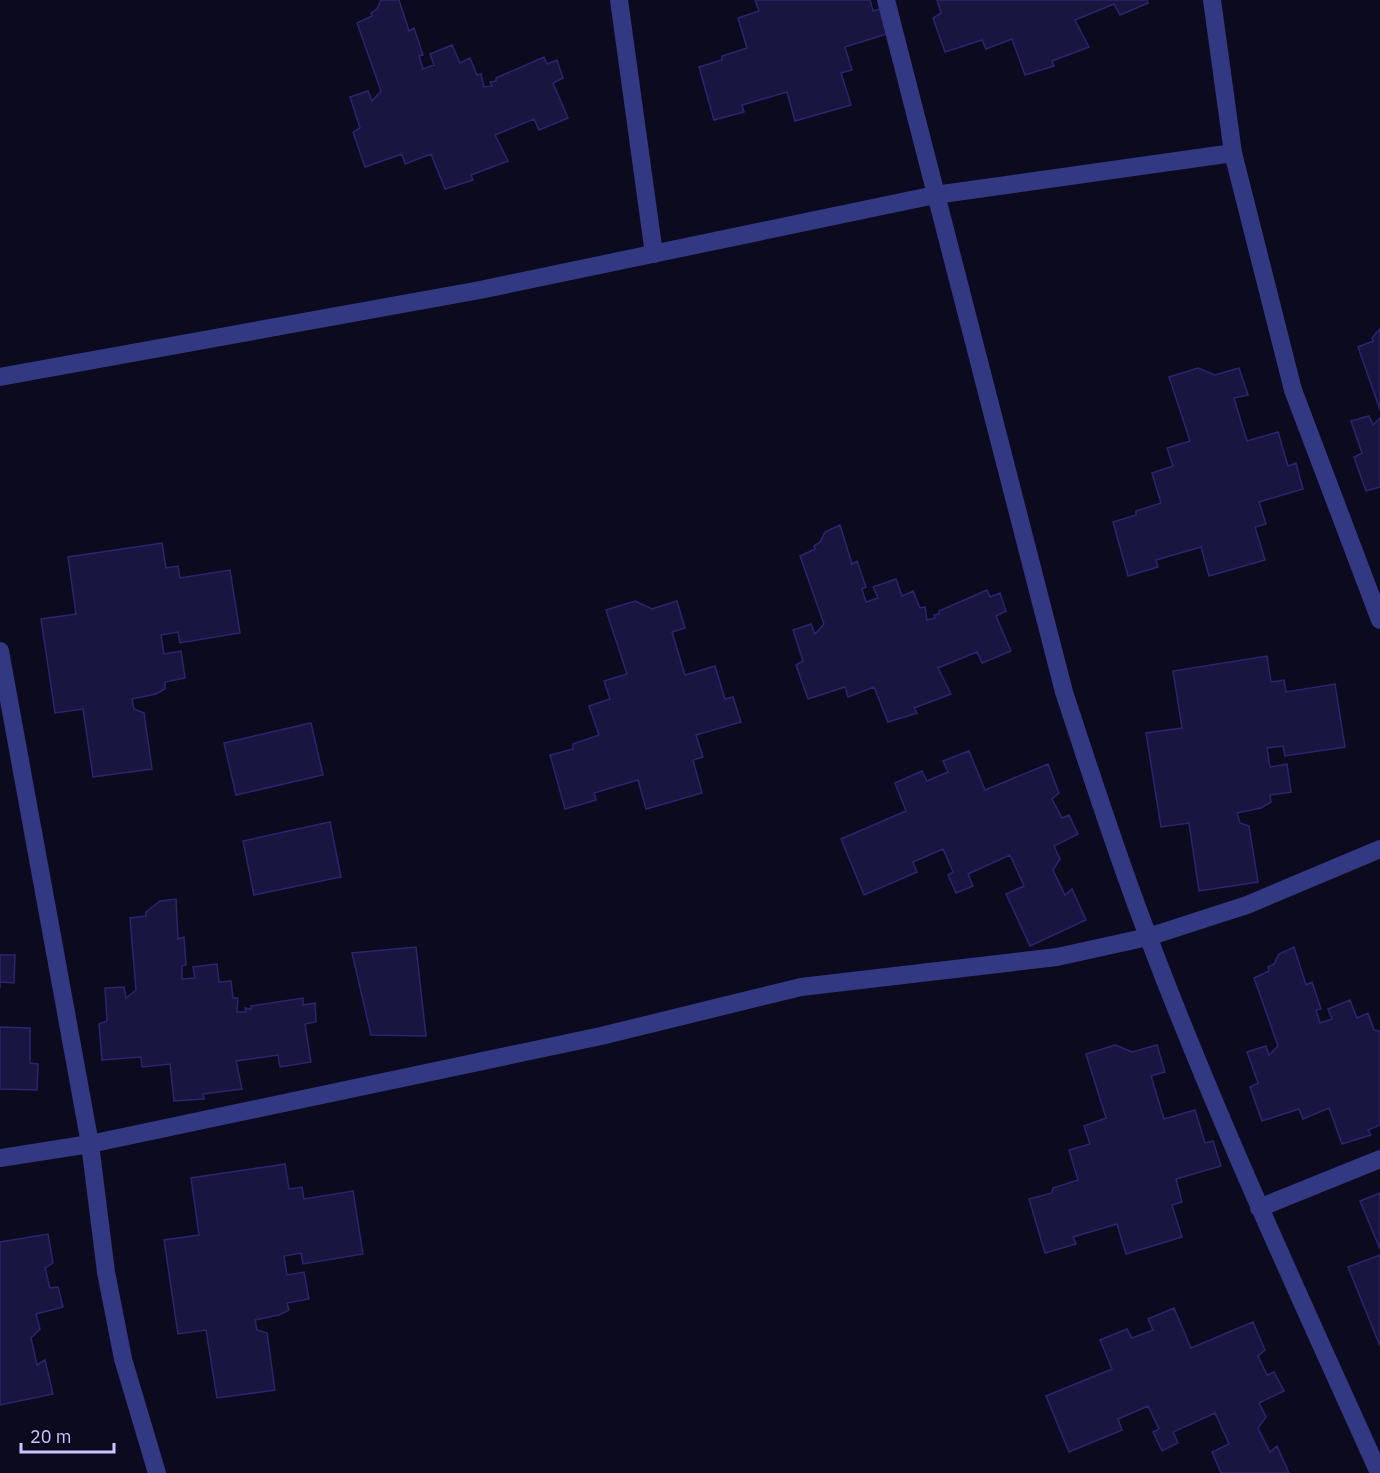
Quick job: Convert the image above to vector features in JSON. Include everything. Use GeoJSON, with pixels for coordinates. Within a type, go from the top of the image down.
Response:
{"type":"FeatureCollection","features":[{"type":"Feature","properties":{"kind":"street"},"geometry":{"type":"LineString","coordinates":[[619,0],[654,254]]}},
{"type":"Feature","properties":{"kind":"street"},"geometry":{"type":"LineString","coordinates":[[885,0],[1064,692],[1148,937],[1259,1208],[1379,1473]]}},
{"type":"Feature","properties":{"kind":"street"},"geometry":{"type":"LineString","coordinates":[[1212,0],[1233,153],[1293,390],[1380,620]]}},
{"type":"Feature","properties":{"kind":"street"},"geometry":{"type":"LineString","coordinates":[[0,377],[480,290],[934,195],[1233,153]]}},
{"type":"Feature","properties":{"kind":"street"},"geometry":{"type":"LineString","coordinates":[[0,651],[90,1144],[106,1272],[123,1359],[157,1473]]}},
{"type":"Feature","properties":{"kind":"street"},"geometry":{"type":"LineString","coordinates":[[0,1158],[90,1144],[601,1036],[801,987],[1057,957],[1148,937],[1247,905],[1380,849]]}},
{"type":"Feature","properties":{"kind":"street"},"geometry":{"type":"LineString","coordinates":[[1259,1208],[1380,1159]]}},
{"type":"Feature","properties":{"kind":"building"},"geometry":{"type":"Polygon","coordinates":[[[381,0],[399,0],[409,31],[414,28],[423,55],[419,56],[423,69],[434,65],[430,54],[452,45],[460,63],[470,58],[477,75],[481,74],[484,87],[492,86],[490,82],[496,81],[496,78],[544,57],[547,64],[557,60],[563,78],[553,83],[568,118],[539,130],[534,119],[495,135],[508,161],[471,175],[473,180],[445,189],[431,154],[405,164],[402,154],[365,167],[353,132],[360,128],[350,97],[368,91],[372,101],[381,91],[357,23],[372,16],[371,13],[377,9],[381,0]]]}},
{"type":"Feature","properties":{"kind":"building"},"geometry":{"type":"Polygon","coordinates":[[[755,0],[870,0],[873,11],[882,8],[890,33],[845,47],[852,70],[841,73],[851,105],[795,121],[787,92],[742,105],[744,112],[714,120],[699,67],[722,60],[722,56],[747,48],[738,18],[759,11],[755,0]]]}},
{"type":"Feature","properties":{"kind":"building"},"geometry":{"type":"Polygon","coordinates":[[[937,0],[1147,0],[1148,3],[1120,15],[1114,4],[1075,20],[1089,47],[1052,61],[1054,66],[1025,75],[1012,39],[986,49],[982,40],[945,52],[933,18],[941,13],[937,0]]]}},
{"type":"Feature","properties":{"kind":"building"},"geometry":{"type":"Polygon","coordinates":[[[1380,329],[1380,410],[1358,347],[1373,341],[1372,338],[1380,329]]]}},
{"type":"Feature","properties":{"kind":"building"},"geometry":{"type":"Polygon","coordinates":[[[1198,368],[1215,375],[1239,368],[1248,395],[1234,398],[1247,441],[1278,432],[1288,466],[1296,463],[1303,489],[1259,502],[1266,524],[1255,527],[1265,560],[1209,576],[1201,547],[1156,560],[1158,567],[1128,576],[1113,522],[1136,515],[1136,511],[1161,503],[1152,473],[1173,466],[1167,448],[1190,441],[1169,377],[1198,368]]]}},
{"type":"Feature","properties":{"kind":"building"},"geometry":{"type":"Polygon","coordinates":[[[1369,416],[1373,425],[1380,418],[1380,487],[1366,491],[1354,457],[1362,453],[1351,421],[1369,416]]]}},
{"type":"Feature","properties":{"kind":"building"},"geometry":{"type":"Polygon","coordinates":[[[840,525],[852,564],[857,561],[866,587],[862,589],[866,602],[878,598],[873,587],[896,579],[902,596],[913,591],[920,608],[925,607],[927,620],[935,618],[934,615],[939,614],[939,611],[987,590],[990,597],[1000,593],[1006,611],[996,616],[1011,651],[982,663],[977,652],[938,668],[951,694],[914,708],[917,713],[888,722],[874,687],[848,697],[845,687],[808,699],[796,665],[803,661],[793,630],[811,624],[815,634],[824,624],[800,556],[815,549],[814,546],[820,542],[825,532],[840,525]]]}},
{"type":"Feature","properties":{"kind":"building"},"geometry":{"type":"Polygon","coordinates":[[[162,543],[166,568],[178,566],[180,578],[230,570],[240,633],[180,643],[178,632],[161,635],[164,654],[181,651],[185,678],[165,682],[165,689],[156,694],[132,699],[134,709],[144,713],[152,769],[93,777],[83,709],[55,713],[41,619],[76,614],[68,557],[162,543]]]}},
{"type":"Feature","properties":{"kind":"building"},"geometry":{"type":"Polygon","coordinates":[[[635,601],[652,609],[677,601],[685,628],[672,632],[685,675],[715,666],[725,699],[733,697],[741,722],[696,735],[703,757],[693,760],[702,793],[646,809],[638,780],[594,793],[596,800],[565,809],[550,755],[573,749],[573,744],[599,735],[589,706],[610,699],[604,681],[627,674],[606,610],[635,601]]]}},
{"type":"Feature","properties":{"kind":"building"},"geometry":{"type":"Polygon","coordinates":[[[1267,656],[1271,682],[1284,680],[1286,692],[1335,684],[1345,747],[1285,756],[1283,746],[1267,748],[1270,767],[1287,764],[1291,792],[1270,795],[1271,802],[1261,808],[1237,813],[1240,823],[1249,826],[1258,882],[1199,891],[1189,823],[1161,827],[1146,733],[1182,728],[1173,671],[1267,656]]]}},
{"type":"Feature","properties":{"kind":"building"},"geometry":{"type":"Polygon","coordinates":[[[311,723],[323,775],[236,795],[224,743],[311,723]]]}},
{"type":"Feature","properties":{"kind":"building"},"geometry":{"type":"Polygon","coordinates":[[[969,751],[985,790],[1048,764],[1059,793],[1052,799],[1062,818],[1069,815],[1078,834],[1054,846],[1060,859],[1053,870],[1065,895],[1072,889],[1086,920],[1030,946],[1006,894],[1024,886],[1010,855],[968,874],[973,886],[956,893],[948,875],[953,872],[943,849],[913,862],[917,872],[864,895],[841,839],[906,811],[895,783],[922,771],[927,781],[948,772],[943,761],[969,751]]]}},
{"type":"Feature","properties":{"kind":"building"},"geometry":{"type":"Polygon","coordinates":[[[330,822],[341,877],[254,895],[243,841],[330,822]]]}},
{"type":"Feature","properties":{"kind":"building"},"geometry":{"type":"Polygon","coordinates":[[[176,899],[178,939],[184,937],[186,965],[182,966],[182,979],[195,978],[193,967],[217,964],[219,982],[231,981],[233,998],[238,998],[237,1012],[246,1012],[245,1008],[251,1009],[251,1006],[303,998],[303,1005],[315,1003],[316,1022],[305,1024],[311,1062],[280,1067],[278,1055],[236,1061],[242,1089],[203,1094],[204,1099],[174,1101],[170,1064],[142,1067],[141,1057],[102,1060],[99,1024],[107,1021],[105,988],[124,987],[126,998],[136,990],[130,918],[146,916],[146,912],[160,901],[176,899]]]}},
{"type":"Feature","properties":{"kind":"building"},"geometry":{"type":"Polygon","coordinates":[[[416,947],[426,1036],[371,1035],[352,953],[416,947]]]}},
{"type":"Feature","properties":{"kind":"building"},"geometry":{"type":"Polygon","coordinates":[[[1294,947],[1306,985],[1312,982],[1321,1009],[1316,1010],[1320,1023],[1332,1019],[1328,1009],[1350,1000],[1357,1018],[1368,1013],[1374,1030],[1380,1031],[1380,1125],[1368,1130],[1371,1135],[1342,1144],[1329,1108],[1303,1119],[1299,1109],[1262,1121],[1250,1087],[1258,1083],[1247,1052],[1266,1046],[1269,1055],[1278,1046],[1254,978],[1269,971],[1268,967],[1274,964],[1279,954],[1294,947]]]}},
{"type":"Feature","properties":{"kind":"building"},"geometry":{"type":"Polygon","coordinates":[[[0,955],[15,955],[14,983],[0,982],[0,955]]]}},
{"type":"Feature","properties":{"kind":"building"},"geometry":{"type":"Polygon","coordinates":[[[0,1027],[30,1028],[30,1063],[38,1064],[37,1090],[0,1089],[0,1027]]]}},
{"type":"Feature","properties":{"kind":"building"},"geometry":{"type":"Polygon","coordinates":[[[1115,1045],[1132,1052],[1157,1045],[1165,1072],[1151,1076],[1164,1119],[1195,1110],[1205,1143],[1213,1141],[1221,1166],[1176,1179],[1182,1202],[1172,1205],[1182,1237],[1126,1254],[1117,1224],[1073,1237],[1076,1244],[1045,1253],[1029,1199],[1052,1193],[1053,1188],[1078,1180],[1069,1150],[1090,1144],[1084,1126],[1106,1118],[1086,1054],[1115,1045]]]}},
{"type":"Feature","properties":{"kind":"building"},"geometry":{"type":"Polygon","coordinates":[[[285,1164],[289,1189],[302,1187],[304,1199],[353,1191],[363,1254],[303,1264],[301,1253],[284,1256],[287,1275],[304,1272],[309,1299],[287,1303],[289,1310],[279,1315],[255,1320],[257,1330],[267,1333],[275,1390],[217,1398],[206,1330],[178,1334],[164,1240],[199,1235],[191,1178],[285,1164]]]}},
{"type":"Feature","properties":{"kind":"building"},"geometry":{"type":"Polygon","coordinates":[[[1380,1193],[1380,1249],[1360,1201],[1380,1193]]]}},
{"type":"Feature","properties":{"kind":"building"},"geometry":{"type":"Polygon","coordinates":[[[48,1234],[53,1263],[45,1268],[50,1288],[58,1287],[63,1307],[36,1314],[40,1329],[31,1338],[37,1365],[45,1360],[53,1394],[0,1405],[0,1242],[48,1234]]]}},
{"type":"Feature","properties":{"kind":"building"},"geometry":{"type":"Polygon","coordinates":[[[1380,1255],[1380,1346],[1348,1267],[1380,1255]]]}},
{"type":"Feature","properties":{"kind":"building"},"geometry":{"type":"Polygon","coordinates":[[[1174,1308],[1191,1348],[1253,1322],[1265,1350],[1258,1356],[1267,1375],[1274,1372],[1284,1391],[1259,1403],[1266,1417],[1258,1428],[1270,1452],[1277,1446],[1289,1473],[1221,1473],[1212,1452],[1229,1444],[1215,1413],[1173,1432],[1178,1443],[1162,1451],[1153,1432],[1159,1429],[1148,1406],[1118,1419],[1122,1430],[1069,1452],[1046,1396],[1112,1369],[1100,1340],[1127,1329],[1132,1338],[1153,1330],[1148,1319],[1174,1308]]]}}]}
